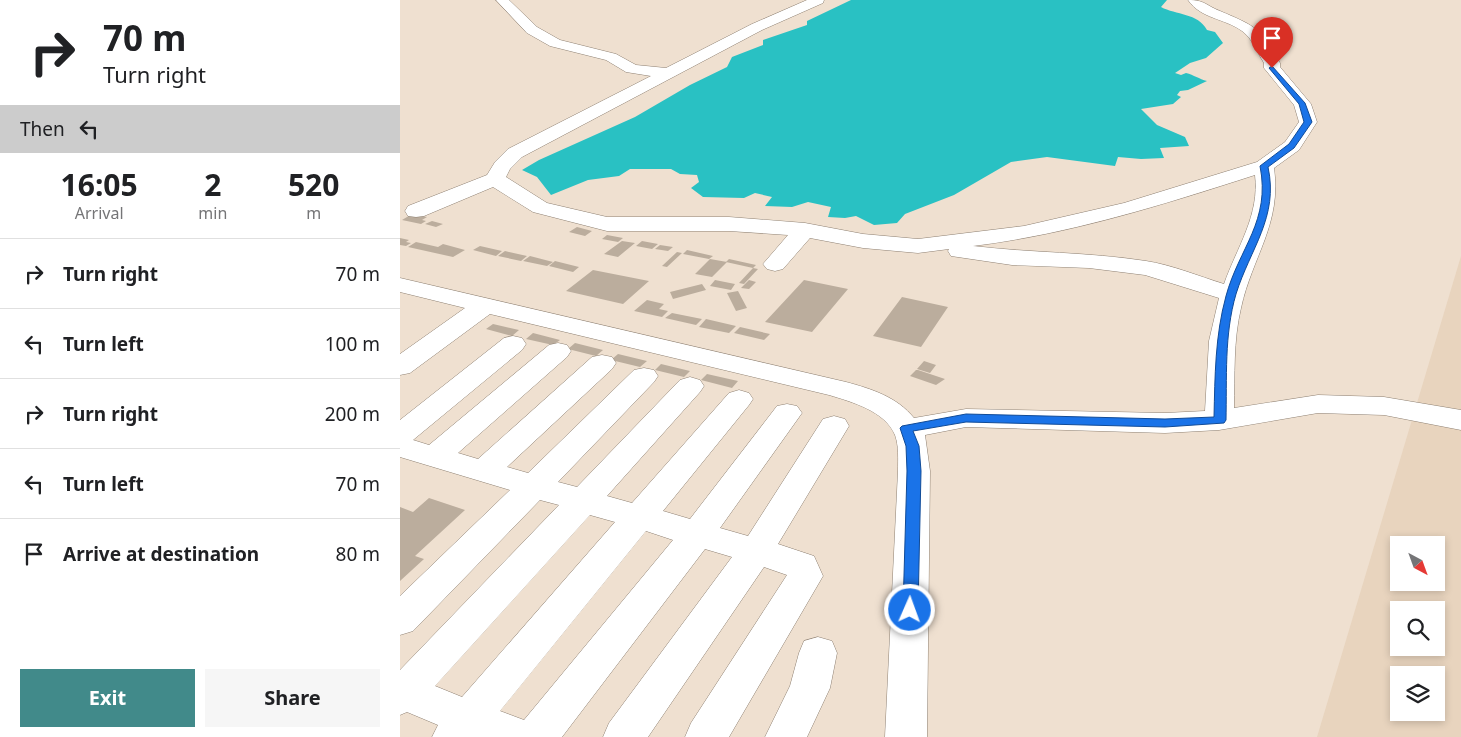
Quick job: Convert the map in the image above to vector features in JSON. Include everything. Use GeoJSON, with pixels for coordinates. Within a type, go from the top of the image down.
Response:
{"type":"FeatureCollection","features":[{"type":"Feature","properties":{"kind":"street"},"geometry":{"type":"LineString","coordinates":[[502,0],[532,30],[556,43],[611,57],[632,69],[670,73]]}},
{"type":"Feature","properties":{"kind":"street"},"geometry":{"type":"LineString","coordinates":[[416,211],[495,179],[502,166],[515,153],[757,27],[818,0]]}},
{"type":"Feature","properties":{"kind":"street"},"geometry":{"type":"LineString","coordinates":[[918,246],[1024,233],[1130,208],[1264,166],[1292,146],[1308,122],[1302,104],[1272,68],[1272,63],[1253,32],[1210,11],[1194,0]]}},
{"type":"Feature","properties":{"kind":"street"},"geometry":{"type":"LineString","coordinates":[[1220,420],[1222,337],[1232,294],[1258,231],[1267,200],[1268,183],[1264,166]]}},
{"type":"Feature","properties":{"kind":"street"},"geometry":{"type":"LineString","coordinates":[[495,179],[540,208],[607,224],[729,224],[806,230],[863,240],[1012,258],[1089,261],[1148,268],[1232,294]]}},
{"type":"Feature","properties":{"kind":"street"},"geometry":{"type":"LineString","coordinates":[[775,264],[806,230]]}},
{"type":"Feature","properties":{"kind":"street"},"geometry":{"type":"LineString","coordinates":[[400,285],[852,392],[886,408],[906,428],[912,446],[914,471],[906,737]]}},
{"type":"Feature","properties":{"kind":"street"},"geometry":{"type":"LineString","coordinates":[[400,367],[486,305]]}},
{"type":"Feature","properties":{"kind":"street"},"geometry":{"type":"LineString","coordinates":[[400,435],[513,344]]}},
{"type":"Feature","properties":{"kind":"street"},"geometry":{"type":"LineString","coordinates":[[435,457],[558,351]]}},
{"type":"Feature","properties":{"kind":"street"},"geometry":{"type":"LineString","coordinates":[[484,471],[602,363]]}},
{"type":"Feature","properties":{"kind":"street"},"geometry":{"type":"LineString","coordinates":[[400,620],[644,376]]}},
{"type":"Feature","properties":{"kind":"street"},"geometry":{"type":"LineString","coordinates":[[517,737],[461,728],[401,694],[690,386]]}},
{"type":"Feature","properties":{"kind":"street"},"geometry":{"type":"LineString","coordinates":[[461,728],[739,399]]}},
{"type":"Feature","properties":{"kind":"street"},"geometry":{"type":"LineString","coordinates":[[906,428],[966,418],[1165,423],[1220,420],[1318,404],[1384,406],[1461,420]]}},
{"type":"Feature","properties":{"kind":"street"},"geometry":{"type":"LineString","coordinates":[[537,737],[697,534],[787,413]]}},
{"type":"Feature","properties":{"kind":"street"},"geometry":{"type":"LineString","coordinates":[[624,737],[756,551],[834,426]]}},
{"type":"Feature","properties":{"kind":"street"},"geometry":{"type":"LineString","coordinates":[[400,447],[802,566],[805,576],[706,737]]}},
{"type":"Feature","properties":{"kind":"street"},"geometry":{"type":"LineString","coordinates":[[786,737],[810,688],[818,653]]}},
{"type":"Feature","properties":{"kind":"shaded area"},"geometry":{"type":"Polygon","coordinates":[[[1461,256],[1461,737],[1317,737],[1461,256]]]}},
{"type":"Feature","properties":{"kind":"water"},"geometry":{"type":"Polygon","coordinates":[[[851,0],[1167,0],[1161,7],[1198,20],[1207,30],[1215,32],[1223,43],[1206,58],[1190,63],[1175,73],[1181,75],[1186,73],[1207,81],[1188,90],[1180,91],[1177,95],[1181,97],[1173,104],[1141,109],[1157,125],[1185,137],[1189,146],[1160,148],[1164,158],[1118,157],[1115,166],[1047,157],[1011,162],[954,195],[905,214],[897,223],[874,225],[856,216],[845,218],[828,217],[831,207],[808,202],[792,207],[765,206],[772,197],[755,193],[744,198],[703,197],[691,188],[699,182],[697,175],[680,174],[671,169],[630,169],[619,176],[588,180],[551,195],[537,177],[522,170],[539,160],[635,117],[690,85],[727,67],[732,57],[763,45],[763,40],[807,25],[807,21],[851,0]]]}},
{"type":"Feature","properties":{"kind":"building"},"geometry":{"type":"Polygon","coordinates":[[[412,214],[427,217],[422,220],[426,221],[421,224],[402,220],[412,214]]]}},
{"type":"Feature","properties":{"kind":"building"},"geometry":{"type":"Polygon","coordinates":[[[432,221],[443,224],[436,227],[425,224],[432,221]]]}},
{"type":"Feature","properties":{"kind":"building"},"geometry":{"type":"Polygon","coordinates":[[[577,227],[592,231],[585,236],[569,232],[577,227]]]}},
{"type":"Feature","properties":{"kind":"building"},"geometry":{"type":"Polygon","coordinates":[[[607,235],[623,238],[618,242],[602,239],[607,235]]]}},
{"type":"Feature","properties":{"kind":"building"},"geometry":{"type":"Polygon","coordinates":[[[400,238],[409,240],[406,242],[411,243],[406,246],[400,245],[400,238]]]}},
{"type":"Feature","properties":{"kind":"building"},"geometry":{"type":"Polygon","coordinates":[[[622,241],[635,243],[618,257],[604,254],[622,241]]]}},
{"type":"Feature","properties":{"kind":"building"},"geometry":{"type":"Polygon","coordinates":[[[642,241],[658,244],[652,249],[636,246],[642,241]]]}},
{"type":"Feature","properties":{"kind":"building"},"geometry":{"type":"Polygon","coordinates":[[[416,242],[438,247],[443,244],[465,250],[453,257],[408,247],[416,242]]]}},
{"type":"Feature","properties":{"kind":"building"},"geometry":{"type":"Polygon","coordinates":[[[660,245],[673,247],[668,251],[655,249],[660,245]]]}},
{"type":"Feature","properties":{"kind":"building"},"geometry":{"type":"Polygon","coordinates":[[[480,246],[502,251],[496,256],[473,250],[480,246]]]}},
{"type":"Feature","properties":{"kind":"building"},"geometry":{"type":"Polygon","coordinates":[[[687,250],[713,256],[709,259],[683,254],[687,250]]]}},
{"type":"Feature","properties":{"kind":"building"},"geometry":{"type":"Polygon","coordinates":[[[505,251],[527,256],[521,261],[498,256],[505,251]]]}},
{"type":"Feature","properties":{"kind":"building"},"geometry":{"type":"Polygon","coordinates":[[[677,252],[682,253],[667,267],[662,266],[677,252]]]}},
{"type":"Feature","properties":{"kind":"building"},"geometry":{"type":"Polygon","coordinates":[[[530,256],[553,262],[547,266],[523,261],[530,256]]]}},
{"type":"Feature","properties":{"kind":"building"},"geometry":{"type":"Polygon","coordinates":[[[710,259],[727,262],[712,277],[695,274],[710,259]]]}},
{"type":"Feature","properties":{"kind":"building"},"geometry":{"type":"Polygon","coordinates":[[[729,259],[756,265],[753,268],[726,262],[729,259]]]}},
{"type":"Feature","properties":{"kind":"building"},"geometry":{"type":"Polygon","coordinates":[[[555,261],[579,267],[573,272],[549,266],[555,261]]]}},
{"type":"Feature","properties":{"kind":"building"},"geometry":{"type":"Polygon","coordinates":[[[753,268],[758,269],[744,284],[739,283],[753,268]]]}},
{"type":"Feature","properties":{"kind":"building"},"geometry":{"type":"Polygon","coordinates":[[[593,270],[649,281],[623,304],[566,291],[593,270]]]}},
{"type":"Feature","properties":{"kind":"building"},"geometry":{"type":"Polygon","coordinates":[[[715,280],[735,284],[731,290],[710,286],[715,280]]]}},
{"type":"Feature","properties":{"kind":"building"},"geometry":{"type":"Polygon","coordinates":[[[749,280],[756,282],[749,289],[741,288],[749,280]]]}},
{"type":"Feature","properties":{"kind":"building"},"geometry":{"type":"Polygon","coordinates":[[[804,280],[848,289],[812,332],[765,322],[804,280]]]}},
{"type":"Feature","properties":{"kind":"building"},"geometry":{"type":"Polygon","coordinates":[[[702,284],[706,290],[673,299],[670,292],[702,284]]]}},
{"type":"Feature","properties":{"kind":"building"},"geometry":{"type":"Polygon","coordinates":[[[738,291],[747,308],[736,311],[727,293],[738,291]]]}},
{"type":"Feature","properties":{"kind":"building"},"geometry":{"type":"Polygon","coordinates":[[[902,297],[948,307],[921,347],[873,336],[902,297]]]}},
{"type":"Feature","properties":{"kind":"building"},"geometry":{"type":"Polygon","coordinates":[[[647,300],[664,304],[659,309],[668,311],[662,317],[634,311],[647,300]]]}},
{"type":"Feature","properties":{"kind":"building"},"geometry":{"type":"Polygon","coordinates":[[[672,313],[702,319],[696,325],[665,318],[672,313]]]}},
{"type":"Feature","properties":{"kind":"building"},"geometry":{"type":"Polygon","coordinates":[[[706,319],[736,326],[729,333],[699,327],[706,319]]]}},
{"type":"Feature","properties":{"kind":"building"},"geometry":{"type":"Polygon","coordinates":[[[493,324],[519,330],[512,336],[486,329],[493,324]]]}},
{"type":"Feature","properties":{"kind":"building"},"geometry":{"type":"Polygon","coordinates":[[[740,327],[770,334],[764,340],[734,333],[740,327]]]}},
{"type":"Feature","properties":{"kind":"building"},"geometry":{"type":"Polygon","coordinates":[[[533,333],[560,340],[553,345],[526,339],[533,333]]]}},
{"type":"Feature","properties":{"kind":"building"},"geometry":{"type":"Polygon","coordinates":[[[575,343],[603,350],[596,356],[568,349],[575,343]]]}},
{"type":"Feature","properties":{"kind":"building"},"geometry":{"type":"Polygon","coordinates":[[[618,354],[647,361],[640,367],[611,360],[618,354]]]}},
{"type":"Feature","properties":{"kind":"building"},"geometry":{"type":"Polygon","coordinates":[[[924,361],[936,365],[930,373],[917,369],[924,361]]]}},
{"type":"Feature","properties":{"kind":"building"},"geometry":{"type":"Polygon","coordinates":[[[661,364],[690,371],[684,377],[655,370],[661,364]]]}},
{"type":"Feature","properties":{"kind":"building"},"geometry":{"type":"Polygon","coordinates":[[[916,370],[945,379],[936,385],[910,376],[916,370]]]}},
{"type":"Feature","properties":{"kind":"building"},"geometry":{"type":"Polygon","coordinates":[[[707,374],[738,381],[732,388],[701,380],[707,374]]]}},
{"type":"Feature","properties":{"kind":"building"},"geometry":{"type":"Polygon","coordinates":[[[429,498],[465,510],[415,556],[424,559],[400,581],[400,507],[413,512],[429,498]]]}},
{"type":"Feature","properties":{"kind":"route"},"geometry":{"type":"LineString","coordinates":[[910,610],[914,471],[912,446],[906,428],[966,418],[1165,423],[1220,420],[1222,337],[1232,294],[1258,231],[1267,200],[1268,183],[1264,166],[1292,146],[1308,122],[1302,104],[1272,68]]}}]}
